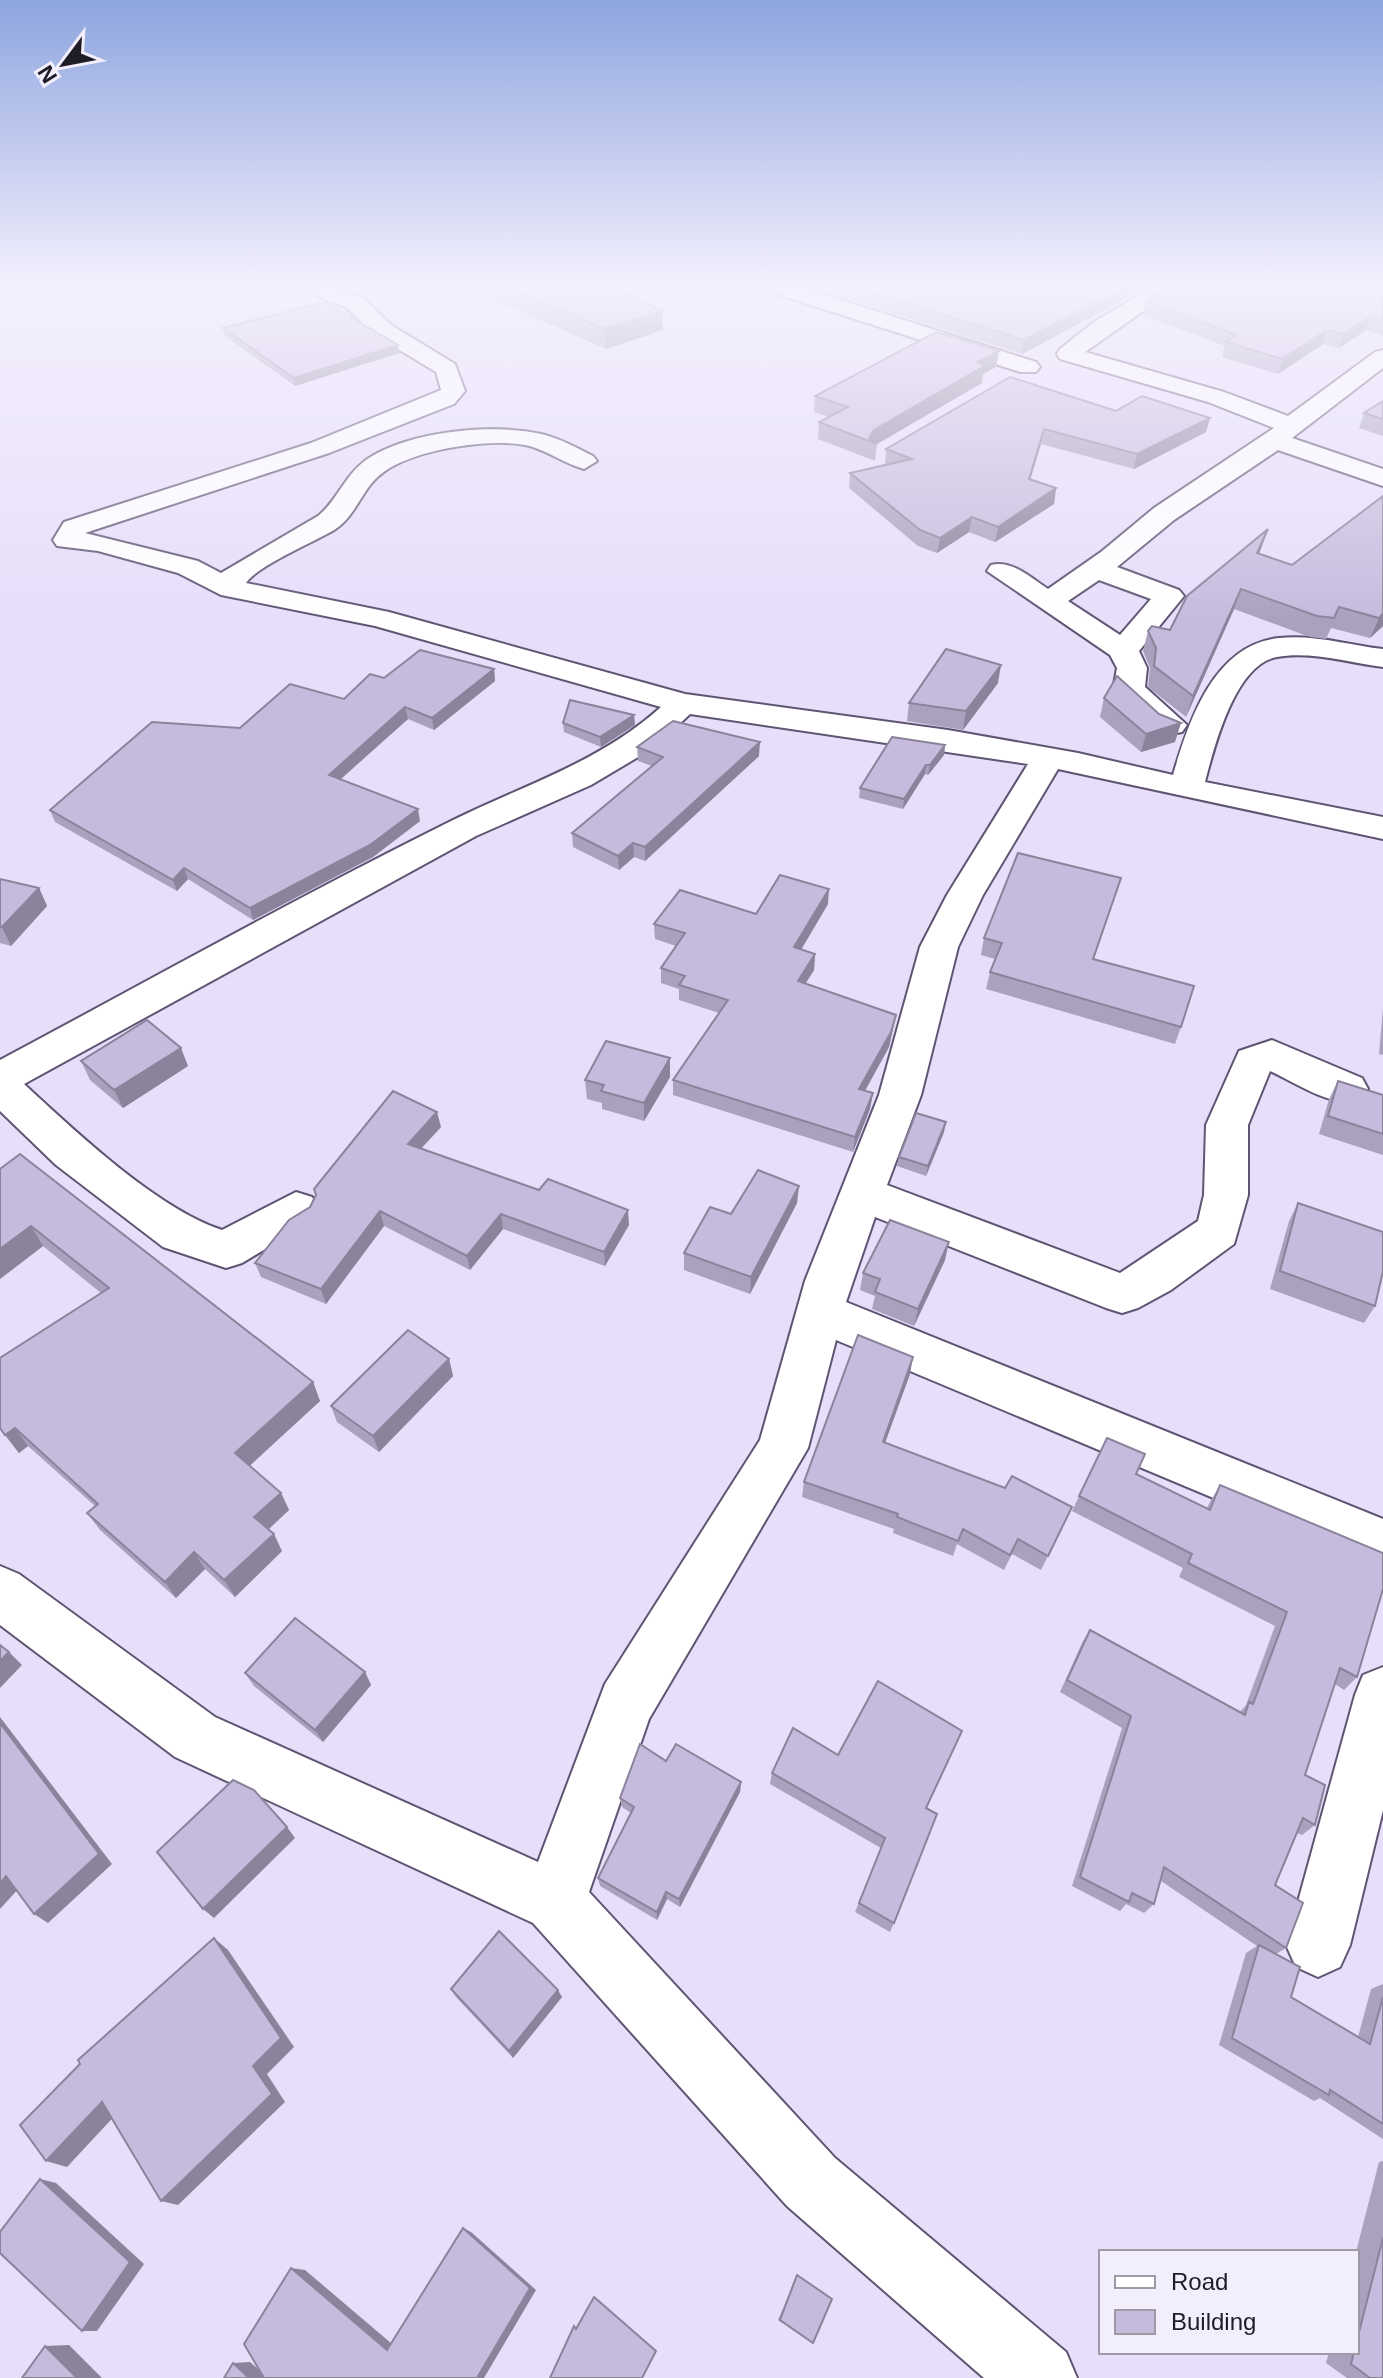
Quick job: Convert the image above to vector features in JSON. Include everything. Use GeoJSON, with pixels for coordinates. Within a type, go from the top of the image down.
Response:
{"type":"FeatureCollection","features":[{"type":"Feature","properties":{"kind":"street"},"geometry":{"type":"LineString","coordinates":[[445,399],[320,448],[74,528],[67,540],[99,543],[188,567],[231,589],[379,618],[683,703],[933,738],[1048,758],[1383,828]]}},
{"type":"Feature","properties":{"kind":"street"},"geometry":{"type":"LineString","coordinates":[[1221,399],[1241,405],[1283,434],[1383,478]]}},
{"type":"Feature","properties":{"kind":"street"},"geometry":{"type":"LineString","coordinates":[[1049,601],[1111,558],[1164,514],[1283,434],[1328,399]]}},
{"type":"Feature","properties":{"kind":"street"},"geometry":{"type":"LineString","coordinates":[[231,589],[233,576],[328,522],[342,510],[352,487],[376,465],[412,449],[456,440],[509,436],[540,441],[584,461]]}},
{"type":"Feature","properties":{"kind":"street"},"geometry":{"type":"LineString","coordinates":[[1094,568],[1169,596],[1123,650]]}},
{"type":"Feature","properties":{"kind":"street"},"geometry":{"type":"LineString","coordinates":[[1001,571],[1123,650],[1132,668],[1129,690],[1167,723],[1203,738]]}},
{"type":"Feature","properties":{"kind":"street"},"geometry":{"type":"LineString","coordinates":[[1186,788],[1227,681],[1249,656],[1277,647],[1383,658]]}},
{"type":"Feature","properties":{"kind":"street"},"geometry":{"type":"LineString","coordinates":[[0,1078],[464,828],[579,778],[643,740],[683,703]]}},
{"type":"Feature","properties":{"kind":"street"},"geometry":{"type":"LineString","coordinates":[[555,1901],[625,1704],[783,1448],[820,1312],[900,1095],[939,947],[965,895],[1048,758]]}},
{"type":"Feature","properties":{"kind":"street"},"geometry":{"type":"LineString","coordinates":[[862,1193],[1122,1294],[1155,1277],[1218,1231],[1226,1195],[1227,1125],[1253,1061],[1272,1055],[1347,1089]]}},
{"type":"Feature","properties":{"kind":"street"},"geometry":{"type":"LineString","coordinates":[[0,1086],[71,1153],[179,1234],[226,1250],[296,1209]]}},
{"type":"Feature","properties":{"kind":"street"},"geometry":{"type":"LineString","coordinates":[[820,1312],[1383,1544]]}},
{"type":"Feature","properties":{"kind":"street"},"geometry":{"type":"LineString","coordinates":[[0,1592],[195,1737],[555,1901],[811,2182],[1040,2378]]}},
{"type":"Feature","properties":{"kind":"street"},"geometry":{"type":"LineString","coordinates":[[1318,1945],[1383,1695]]}},
{"type":"Feature","properties":{"kind":"building"},"geometry":{"type":"Polygon","coordinates":[[[824,399],[927,399],[874,430],[869,438],[877,444],[819,422],[848,407],[824,399]]]}},
{"type":"Feature","properties":{"kind":"building"},"geometry":{"type":"Polygon","coordinates":[[[972,399],[1079,399],[1116,411],[1137,399],[1151,399],[1210,418],[1137,454],[1044,429],[1029,479],[1056,488],[998,527],[972,517],[940,538],[920,530],[850,473],[912,459],[886,449],[972,399]]]}},
{"type":"Feature","properties":{"kind":"building"},"geometry":{"type":"Polygon","coordinates":[[[1383,401],[1383,419],[1364,413],[1383,401]]]}},
{"type":"Feature","properties":{"kind":"building"},"geometry":{"type":"Polygon","coordinates":[[[1383,496],[1383,613],[1379,618],[1339,607],[1334,618],[1317,616],[1241,589],[1193,696],[1154,666],[1156,648],[1148,631],[1152,626],[1170,630],[1187,596],[1268,529],[1257,553],[1292,565],[1383,496]]]}},
{"type":"Feature","properties":{"kind":"building"},"geometry":{"type":"Polygon","coordinates":[[[946,649],[1001,665],[966,711],[909,703],[946,649]]]}},
{"type":"Feature","properties":{"kind":"building"},"geometry":{"type":"Polygon","coordinates":[[[420,650],[494,669],[432,718],[405,707],[329,775],[418,809],[370,845],[250,908],[184,868],[173,880],[50,810],[152,722],[240,728],[290,684],[344,699],[370,674],[384,678],[420,650]]]}},
{"type":"Feature","properties":{"kind":"building"},"geometry":{"type":"Polygon","coordinates":[[[1117,676],[1159,714],[1181,723],[1146,734],[1104,698],[1117,676]]]}},
{"type":"Feature","properties":{"kind":"building"},"geometry":{"type":"Polygon","coordinates":[[[570,700],[634,715],[600,737],[563,723],[570,700]]]}},
{"type":"Feature","properties":{"kind":"building"},"geometry":{"type":"Polygon","coordinates":[[[673,721],[760,742],[645,847],[633,843],[618,856],[572,833],[663,757],[637,747],[673,721]]]}},
{"type":"Feature","properties":{"kind":"building"},"geometry":{"type":"Polygon","coordinates":[[[892,737],[945,745],[930,765],[926,765],[904,799],[860,788],[892,737]]]}},
{"type":"Feature","properties":{"kind":"building"},"geometry":{"type":"Polygon","coordinates":[[[1018,853],[1121,878],[1093,959],[1194,986],[1181,1027],[990,972],[1002,943],[984,938],[1018,853]]]}},
{"type":"Feature","properties":{"kind":"building"},"geometry":{"type":"Polygon","coordinates":[[[780,875],[829,889],[794,947],[815,954],[798,981],[896,1015],[891,1032],[859,1089],[873,1093],[855,1137],[673,1080],[728,1000],[679,985],[685,976],[661,968],[685,933],[654,924],[680,890],[756,914],[780,875]]]}},
{"type":"Feature","properties":{"kind":"building"},"geometry":{"type":"Polygon","coordinates":[[[0,879],[39,888],[2,927],[0,927],[0,879]]]}},
{"type":"Feature","properties":{"kind":"building"},"geometry":{"type":"Polygon","coordinates":[[[147,1020],[181,1048],[114,1090],[81,1061],[147,1020]]]}},
{"type":"Feature","properties":{"kind":"building"},"geometry":{"type":"Polygon","coordinates":[[[606,1041],[670,1058],[644,1103],[601,1091],[604,1085],[585,1080],[606,1041]]]}},
{"type":"Feature","properties":{"kind":"building"},"geometry":{"type":"Polygon","coordinates":[[[1338,1081],[1383,1095],[1383,1134],[1328,1116],[1338,1081]]]}},
{"type":"Feature","properties":{"kind":"building"},"geometry":{"type":"Polygon","coordinates":[[[393,1091],[437,1112],[408,1144],[539,1190],[548,1179],[628,1210],[604,1252],[501,1214],[467,1256],[380,1211],[321,1289],[255,1263],[289,1220],[310,1207],[316,1195],[314,1189],[393,1091]]]}},
{"type":"Feature","properties":{"kind":"building"},"geometry":{"type":"Polygon","coordinates":[[[916,1113],[946,1122],[928,1166],[899,1157],[916,1113]]]}},
{"type":"Feature","properties":{"kind":"building"},"geometry":{"type":"Polygon","coordinates":[[[20,1154],[313,1382],[235,1453],[281,1493],[254,1517],[274,1534],[224,1580],[194,1552],[165,1582],[87,1513],[98,1504],[15,1428],[5,1435],[0,1428],[0,1358],[109,1288],[31,1226],[0,1249],[0,1169],[20,1154]]]}},
{"type":"Feature","properties":{"kind":"building"},"geometry":{"type":"Polygon","coordinates":[[[758,1170],[799,1186],[751,1277],[684,1253],[710,1207],[731,1214],[758,1170]]]}},
{"type":"Feature","properties":{"kind":"building"},"geometry":{"type":"Polygon","coordinates":[[[1298,1203],[1383,1232],[1383,1271],[1375,1306],[1280,1271],[1298,1203]]]}},
{"type":"Feature","properties":{"kind":"building"},"geometry":{"type":"Polygon","coordinates":[[[890,1220],[949,1242],[918,1309],[875,1292],[880,1279],[863,1273],[890,1220]]]}},
{"type":"Feature","properties":{"kind":"building"},"geometry":{"type":"Polygon","coordinates":[[[408,1330],[449,1359],[373,1436],[331,1406],[408,1330]]]}},
{"type":"Feature","properties":{"kind":"building"},"geometry":{"type":"Polygon","coordinates":[[[858,1335],[913,1357],[883,1442],[1005,1488],[1012,1476],[1072,1507],[1048,1556],[1018,1539],[1010,1555],[963,1529],[958,1541],[897,1517],[898,1514],[804,1482],[858,1335]]]}},
{"type":"Feature","properties":{"kind":"building"},"geometry":{"type":"Polygon","coordinates":[[[1107,1438],[1145,1454],[1136,1474],[1210,1510],[1220,1485],[1383,1553],[1383,1589],[1357,1677],[1340,1668],[1305,1775],[1325,1785],[1315,1825],[1303,1818],[1275,1885],[1303,1903],[1286,1948],[1164,1867],[1154,1904],[1132,1893],[1129,1902],[1080,1877],[1131,1716],[1067,1680],[1090,1630],[1245,1715],[1249,1702],[1253,1704],[1287,1612],[1188,1563],[1192,1554],[1079,1496],[1107,1438]]]}},
{"type":"Feature","properties":{"kind":"building"},"geometry":{"type":"Polygon","coordinates":[[[295,1618],[365,1672],[315,1730],[245,1673],[295,1618]]]}},
{"type":"Feature","properties":{"kind":"building"},"geometry":{"type":"Polygon","coordinates":[[[0,1645],[9,1652],[0,1661],[0,1645]]]}},
{"type":"Feature","properties":{"kind":"building"},"geometry":{"type":"Polygon","coordinates":[[[878,1681],[962,1731],[926,1808],[937,1814],[894,1923],[859,1903],[885,1838],[772,1773],[793,1728],[838,1755],[878,1681]]]}},
{"type":"Feature","properties":{"kind":"building"},"geometry":{"type":"Polygon","coordinates":[[[0,1723],[99,1854],[34,1914],[6,1876],[0,1883],[0,1723]]]}},
{"type":"Feature","properties":{"kind":"building"},"geometry":{"type":"Polygon","coordinates":[[[640,1744],[666,1761],[676,1744],[741,1782],[679,1899],[666,1892],[657,1912],[598,1878],[634,1807],[620,1798],[640,1744]]]}},
{"type":"Feature","properties":{"kind":"building"},"geometry":{"type":"Polygon","coordinates":[[[233,1780],[254,1790],[287,1827],[203,1909],[157,1852],[233,1780]]]}},
{"type":"Feature","properties":{"kind":"building"},"geometry":{"type":"Polygon","coordinates":[[[499,1931],[558,1990],[509,2051],[451,1989],[499,1931]]]}},
{"type":"Feature","properties":{"kind":"building"},"geometry":{"type":"Polygon","coordinates":[[[214,1938],[281,2038],[253,2066],[272,2094],[161,2201],[102,2102],[46,2161],[20,2125],[80,2064],[78,2060],[214,1938]]]}},
{"type":"Feature","properties":{"kind":"building"},"geometry":{"type":"Polygon","coordinates":[[[1259,1945],[1300,1967],[1291,1997],[1370,2044],[1383,1997],[1383,2124],[1330,2090],[1329,2095],[1232,2038],[1259,1945]]]}},
{"type":"Feature","properties":{"kind":"building"},"geometry":{"type":"Polygon","coordinates":[[[40,2179],[130,2262],[82,2331],[0,2253],[0,2232],[40,2179]]]}},
{"type":"Feature","properties":{"kind":"building"},"geometry":{"type":"Polygon","coordinates":[[[463,2228],[530,2288],[477,2378],[264,2378],[244,2344],[291,2268],[387,2350],[463,2228]]]}},
{"type":"Feature","properties":{"kind":"building"},"geometry":{"type":"Polygon","coordinates":[[[1383,2238],[1383,2378],[1370,2378],[1351,2364],[1354,2354],[1359,2354],[1359,2332],[1383,2238]]]}},
{"type":"Feature","properties":{"kind":"building"},"geometry":{"type":"Polygon","coordinates":[[[797,2275],[832,2299],[813,2343],[780,2320],[797,2275]]]}},
{"type":"Feature","properties":{"kind":"building"},"geometry":{"type":"Polygon","coordinates":[[[594,2297],[656,2351],[642,2378],[550,2378],[574,2326],[576,2329],[594,2297]]]}},
{"type":"Feature","properties":{"kind":"building"},"geometry":{"type":"Polygon","coordinates":[[[45,2346],[77,2378],[22,2378],[45,2346]]]}},
{"type":"Feature","properties":{"kind":"building"},"geometry":{"type":"Polygon","coordinates":[[[233,2363],[249,2378],[224,2378],[233,2363]]]}}]}
